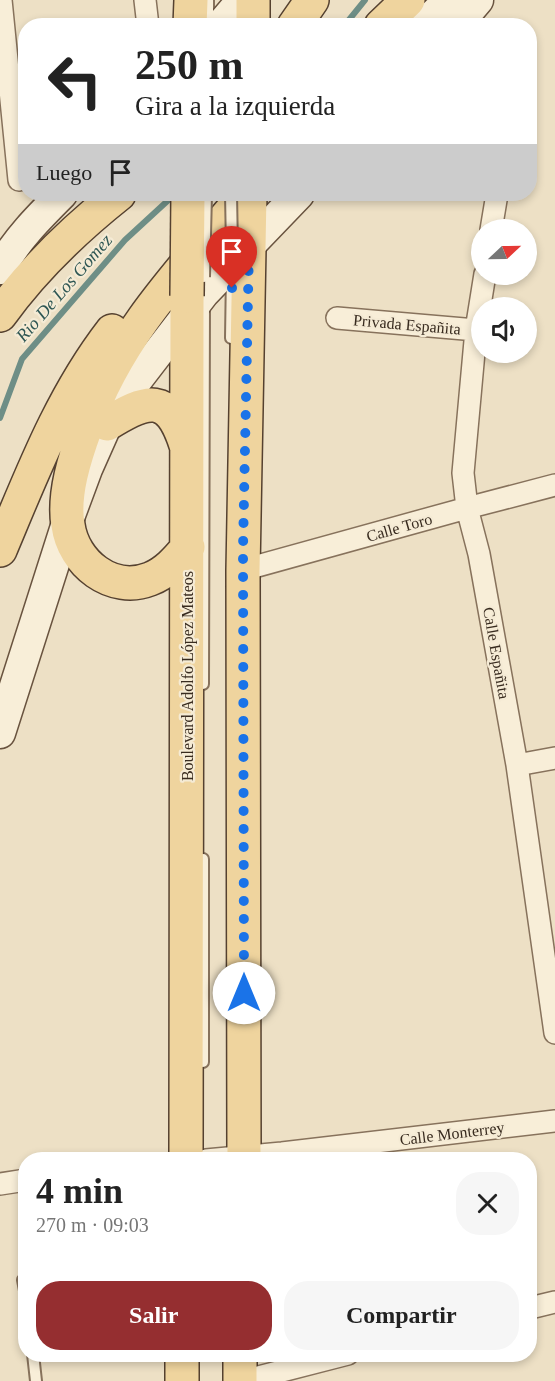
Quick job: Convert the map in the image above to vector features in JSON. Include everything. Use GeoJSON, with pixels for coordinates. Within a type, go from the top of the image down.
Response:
{"type":"FeatureCollection","features":[{"type":"Feature","properties":{"kind":"main road"},"geometry":{"type":"LineString","coordinates":[[190,18],[191,0]]}},
{"type":"Feature","properties":{"kind":"main road"},"geometry":{"type":"LineString","coordinates":[[300,18],[312,0]]}},
{"type":"Feature","properties":{"kind":"main road"},"geometry":{"type":"LineString","coordinates":[[389,18],[408,0]]}},
{"type":"Feature","properties":{"kind":"main road"},"geometry":{"type":"LineString","coordinates":[[0,315],[36,270],[83,224],[111,201]]}},
{"type":"Feature","properties":{"kind":"main road","name":"Boulevard Adolfo López Mateos"},"geometry":{"type":"LineString","coordinates":[[189,201],[196,295],[186,446],[188,547],[185,950],[199,1152]]}},
{"type":"Feature","properties":{"kind":"main road"},"geometry":{"type":"LineString","coordinates":[[0,550],[57,418],[78,379],[151,280],[214,201]]}},
{"type":"Feature","properties":{"kind":"main road"},"geometry":{"type":"LineString","coordinates":[[188,547],[167,570],[149,579],[127,582],[101,576],[79,556],[73,544],[67,523],[69,495],[75,460],[102,387],[131,336],[159,296],[242,222]]}},
{"type":"Feature","properties":{"kind":"main road"},"geometry":{"type":"LineString","coordinates":[[234,1152],[243,570],[242,222]]}},
{"type":"Feature","properties":{"kind":"main road"},"geometry":{"type":"LineString","coordinates":[[107,424],[142,405],[160,406],[174,417],[186,446]]}},
{"type":"Feature","properties":{"kind":"main road"},"geometry":{"type":"LineString","coordinates":[[182,1362],[182,1381]]}},
{"type":"Feature","properties":{"kind":"main road"},"geometry":{"type":"LineString","coordinates":[[241,1362],[242,1381]]}},
{"type":"Feature","properties":{"kind":"street"},"geometry":{"type":"LineString","coordinates":[[1,0],[18,170]]}},
{"type":"Feature","properties":{"kind":"street"},"geometry":{"type":"LineString","coordinates":[[145,0],[147,18]]}},
{"type":"Feature","properties":{"kind":"street"},"geometry":{"type":"LineString","coordinates":[[456,18],[478,0]]}},
{"type":"Feature","properties":{"kind":"street"},"geometry":{"type":"LineString","coordinates":[[3,261],[55,201]]}},
{"type":"Feature","properties":{"kind":"street"},"geometry":{"type":"LineString","coordinates":[[0,733],[67,523],[107,424],[196,295],[242,222],[285,201]]}},
{"type":"Feature","properties":{"kind":"street"},"geometry":{"type":"LineString","coordinates":[[493,219],[496,201]]}},
{"type":"Feature","properties":{"kind":"street","name":"Privada Españita"},"geometry":{"type":"LineString","coordinates":[[337,318],[471,330]]}},
{"type":"Feature","properties":{"kind":"street","name":"Calle Españita"},"geometry":{"type":"LineString","coordinates":[[473,363],[463,473],[467,508],[479,554],[517,765],[555,1032]]}},
{"type":"Feature","properties":{"kind":"street","name":"Calle Toro"},"geometry":{"type":"LineString","coordinates":[[243,570],[555,486]]}},
{"type":"Feature","properties":{"kind":"street"},"geometry":{"type":"LineString","coordinates":[[517,765],[555,758]]}},
{"type":"Feature","properties":{"kind":"street","name":"Calle Monterrey"},"geometry":{"type":"LineString","coordinates":[[271,1152],[555,1121]]}},
{"type":"Feature","properties":{"kind":"street"},"geometry":{"type":"LineString","coordinates":[[0,1184],[18,1181]]}},
{"type":"Feature","properties":{"kind":"street"},"geometry":{"type":"LineString","coordinates":[[537,1306],[555,1302]]}},
{"type":"Feature","properties":{"kind":"street"},"geometry":{"type":"LineString","coordinates":[[242,1381],[317,1362]]}},
{"type":"Feature","properties":{"kind":"lane"},"geometry":{"type":"LineString","coordinates":[[203,692],[196,295],[205,201]]}},
{"type":"Feature","properties":{"kind":"lane"},"geometry":{"type":"LineString","coordinates":[[231,347],[242,222]]}},
{"type":"Feature","properties":{"kind":"lane"},"geometry":{"type":"LineString","coordinates":[[202,1078],[203,844]]}},
{"type":"Feature","properties":{"kind":"lane"},"geometry":{"type":"LineString","coordinates":[[34,1362],[36,1381]]}},
{"type":"Feature","properties":{"kind":"waterway","name":"Rio De Los Gomez"},"geometry":{"type":"LineString","coordinates":[[350,18],[365,0]]}},
{"type":"Feature","properties":{"kind":"waterway","name":"Rio De Los Gomez"},"geometry":{"type":"LineString","coordinates":[[0,418],[22,359],[125,240],[167,201]]}},
{"type":"Feature","properties":{"kind":"route"},"geometry":{"type":"LineString","coordinates":[[232,288],[232,264],[249,247],[243,549],[244,993]]}}]}
